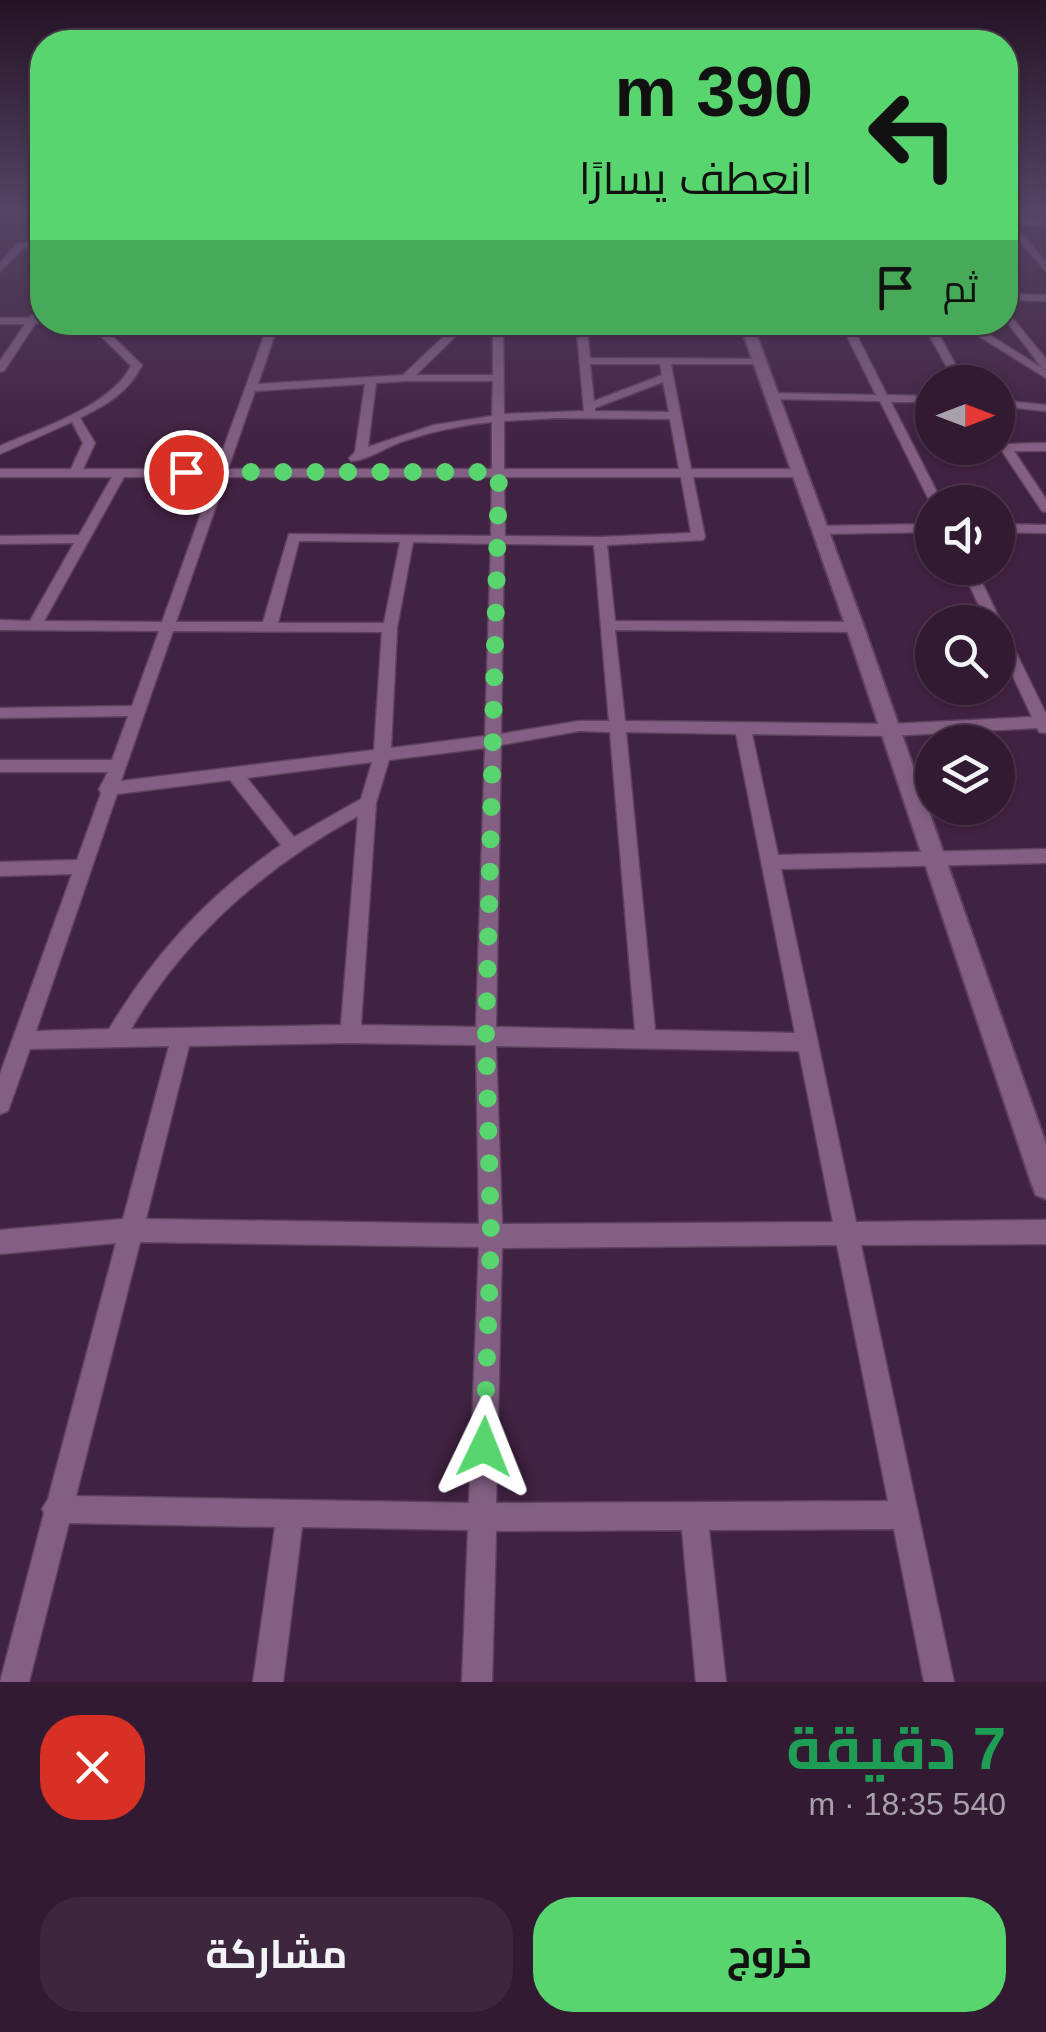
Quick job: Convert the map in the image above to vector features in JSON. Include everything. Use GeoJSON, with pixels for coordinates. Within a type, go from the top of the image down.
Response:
{"type":"FeatureCollection","features":[{"type":"Feature","properties":{"kind":"street"},"geometry":{"type":"LineString","coordinates":[[1018,297],[1046,298]]}},
{"type":"Feature","properties":{"kind":"street"},"geometry":{"type":"LineString","coordinates":[[0,321],[30,321]]}},
{"type":"Feature","properties":{"kind":"street"},"geometry":{"type":"LineString","coordinates":[[0,369],[30,330]]}},
{"type":"Feature","properties":{"kind":"street"},"geometry":{"type":"LineString","coordinates":[[1018,330],[1046,366]]}},
{"type":"Feature","properties":{"kind":"street"},"geometry":{"type":"LineString","coordinates":[[0,450],[119,391],[136,372],[134,360],[106,335]]}},
{"type":"Feature","properties":{"kind":"street"},"geometry":{"type":"LineString","coordinates":[[0,1104],[6,1073],[24,1040],[134,711],[269,335]]}},
{"type":"Feature","properties":{"kind":"street"},"geometry":{"type":"LineString","coordinates":[[406,378],[451,335]]}},
{"type":"Feature","properties":{"kind":"street"},"geometry":{"type":"LineString","coordinates":[[478,1682],[491,1236],[486,1036],[498,540],[498,335]]}},
{"type":"Feature","properties":{"kind":"street"},"geometry":{"type":"LineString","coordinates":[[583,335],[590,411]]}},
{"type":"Feature","properties":{"kind":"street"},"geometry":{"type":"LineString","coordinates":[[750,335],[855,627],[1046,1185]]}},
{"type":"Feature","properties":{"kind":"street"},"geometry":{"type":"LineString","coordinates":[[852,335],[928,485]]}},
{"type":"Feature","properties":{"kind":"street"},"geometry":{"type":"LineString","coordinates":[[934,335],[951,365]]}},
{"type":"Feature","properties":{"kind":"street"},"geometry":{"type":"LineString","coordinates":[[981,335],[1046,376]]}},
{"type":"Feature","properties":{"kind":"street"},"geometry":{"type":"LineString","coordinates":[[586,361],[760,361]]}},
{"type":"Feature","properties":{"kind":"street"},"geometry":{"type":"LineString","coordinates":[[269,628],[294,537],[600,541],[698,537],[666,361]]}},
{"type":"Feature","properties":{"kind":"street"},"geometry":{"type":"LineString","coordinates":[[590,411],[669,376]]}},
{"type":"Feature","properties":{"kind":"street"},"geometry":{"type":"LineString","coordinates":[[250,388],[406,378],[499,378]]}},
{"type":"Feature","properties":{"kind":"street"},"geometry":{"type":"LineString","coordinates":[[362,454],[371,382]]}},
{"type":"Feature","properties":{"kind":"street"},"geometry":{"type":"LineString","coordinates":[[773,396],[915,398]]}},
{"type":"Feature","properties":{"kind":"street"},"geometry":{"type":"LineString","coordinates":[[1015,405],[1046,408]]}},
{"type":"Feature","properties":{"kind":"street"},"geometry":{"type":"LineString","coordinates":[[334,472],[406,434],[499,416],[590,411],[677,416]]}},
{"type":"Feature","properties":{"kind":"street"},"geometry":{"type":"LineString","coordinates":[[72,416],[90,435],[90,445],[75,472]]}},
{"type":"Feature","properties":{"kind":"street"},"geometry":{"type":"LineString","coordinates":[[1015,444],[1046,447]]}},
{"type":"Feature","properties":{"kind":"street"},"geometry":{"type":"LineString","coordinates":[[1015,462],[1046,508]]}},
{"type":"Feature","properties":{"kind":"street"},"geometry":{"type":"LineString","coordinates":[[35,624],[121,472]]}},
{"type":"Feature","properties":{"kind":"street"},"geometry":{"type":"LineString","coordinates":[[0,473],[800,473]]}},
{"type":"Feature","properties":{"kind":"street"},"geometry":{"type":"LineString","coordinates":[[820,530],[915,528]]}},
{"type":"Feature","properties":{"kind":"street"},"geometry":{"type":"LineString","coordinates":[[1015,528],[1046,528]]}},
{"type":"Feature","properties":{"kind":"street"},"geometry":{"type":"LineString","coordinates":[[350,1034],[368,803],[382,755],[390,628],[407,538]]}},
{"type":"Feature","properties":{"kind":"street"},"geometry":{"type":"LineString","coordinates":[[0,540],[81,539]]}},
{"type":"Feature","properties":{"kind":"street"},"geometry":{"type":"LineString","coordinates":[[600,541],[646,1038]]}},
{"type":"Feature","properties":{"kind":"street"},"geometry":{"type":"LineString","coordinates":[[0,625],[390,628]]}},
{"type":"Feature","properties":{"kind":"street"},"geometry":{"type":"LineString","coordinates":[[610,626],[855,627]]}},
{"type":"Feature","properties":{"kind":"street"},"geometry":{"type":"LineString","coordinates":[[108,789],[618,724],[743,730],[1044,725],[1015,665]]}},
{"type":"Feature","properties":{"kind":"street"},"geometry":{"type":"LineString","coordinates":[[0,713],[134,711]]}},
{"type":"Feature","properties":{"kind":"street"},"geometry":{"type":"LineString","coordinates":[[743,730],[774,862],[939,1682]]}},
{"type":"Feature","properties":{"kind":"street"},"geometry":{"type":"LineString","coordinates":[[0,766],[116,766]]}},
{"type":"Feature","properties":{"kind":"street"},"geometry":{"type":"LineString","coordinates":[[234,774],[292,847]]}},
{"type":"Feature","properties":{"kind":"street"},"geometry":{"type":"LineString","coordinates":[[114,1040],[160,961],[189,928],[292,847],[368,803]]}},
{"type":"Feature","properties":{"kind":"street"},"geometry":{"type":"LineString","coordinates":[[774,862],[1046,856]]}},
{"type":"Feature","properties":{"kind":"street"},"geometry":{"type":"LineString","coordinates":[[0,870],[82,866]]}},
{"type":"Feature","properties":{"kind":"street"},"geometry":{"type":"LineString","coordinates":[[24,1040],[350,1034],[808,1042]]}},
{"type":"Feature","properties":{"kind":"street"},"geometry":{"type":"LineString","coordinates":[[14,1682],[181,1039]]}},
{"type":"Feature","properties":{"kind":"street"},"geometry":{"type":"LineString","coordinates":[[0,1242],[130,1230],[491,1236],[847,1230],[1046,1232]]}},
{"type":"Feature","properties":{"kind":"street"},"geometry":{"type":"LineString","coordinates":[[56,1509],[482,1517],[905,1516]]}},
{"type":"Feature","properties":{"kind":"street"},"geometry":{"type":"LineString","coordinates":[[268,1682],[290,1514]]}},
{"type":"Feature","properties":{"kind":"street"},"geometry":{"type":"LineString","coordinates":[[694,1516],[710,1682]]}},
{"type":"Feature","properties":{"kind":"route"},"geometry":{"type":"LineString","coordinates":[[186,472],[499,472],[486,1036],[491,1236],[484,1447]]}}]}
